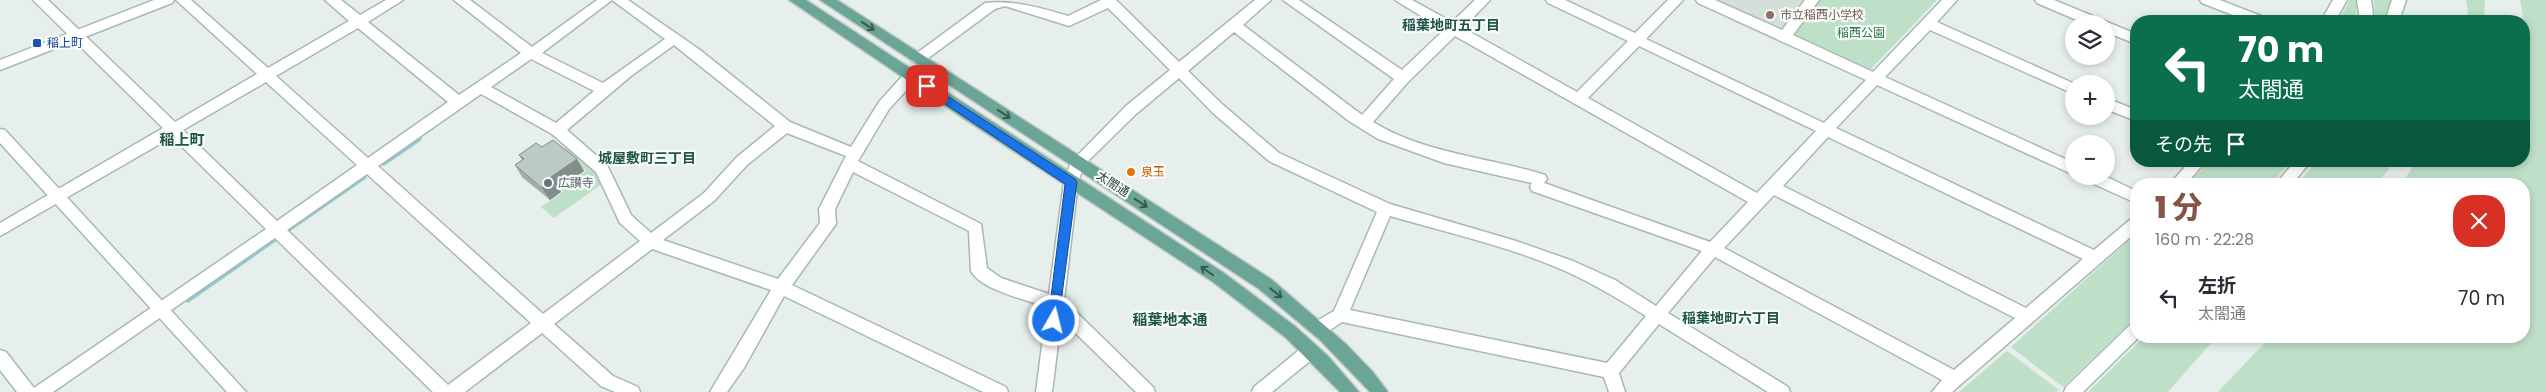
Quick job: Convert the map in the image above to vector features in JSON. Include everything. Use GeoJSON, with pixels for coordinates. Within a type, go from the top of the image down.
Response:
{"type":"FeatureCollection","features":[{"type":"Feature","properties":{"kind":"main road","name":"太閤通"},"geometry":{"type":"LineString","coordinates":[[796,0],[1153,234],[1278,321],[1351,392]]}},
{"type":"Feature","properties":{"kind":"main road","name":"太閤通"},"geometry":{"type":"LineString","coordinates":[[827,0],[1265,284],[1319,328],[1362,370],[1380,392]]}},
{"type":"Feature","properties":{"kind":"street"},"geometry":{"type":"LineString","coordinates":[[40,0],[444,392]]}},
{"type":"Feature","properties":{"kind":"street"},"geometry":{"type":"LineString","coordinates":[[0,65],[167,0]]}},
{"type":"Feature","properties":{"kind":"street"},"geometry":{"type":"LineString","coordinates":[[183,0],[607,381],[632,392]]}},
{"type":"Feature","properties":{"kind":"street"},"geometry":{"type":"LineString","coordinates":[[332,0],[458,102]]}},
{"type":"Feature","properties":{"kind":"street"},"geometry":{"type":"LineString","coordinates":[[0,230],[396,0]]}},
{"type":"Feature","properties":{"kind":"street"},"geometry":{"type":"LineString","coordinates":[[461,0],[532,54],[604,90]]}},
{"type":"Feature","properties":{"kind":"street"},"geometry":{"type":"LineString","coordinates":[[40,392],[523,57],[532,54],[606,0]]}},
{"type":"Feature","properties":{"kind":"street"},"geometry":{"type":"LineString","coordinates":[[619,0],[674,39],[785,126],[853,159],[976,228],[979,271],[996,283],[1056,303],[1147,392]]}},
{"type":"Feature","properties":{"kind":"street"},"geometry":{"type":"LineString","coordinates":[[1044,392],[1071,182],[1078,162],[1122,121],[1131,110],[1264,0]]}},
{"type":"Feature","properties":{"kind":"street"},"geometry":{"type":"LineString","coordinates":[[1290,0],[1403,78]]}},
{"type":"Feature","properties":{"kind":"street"},"geometry":{"type":"LineString","coordinates":[[1402,0],[1759,201]]}},
{"type":"Feature","properties":{"kind":"street"},"geometry":{"type":"LineString","coordinates":[[1363,123],[1403,78],[1483,0]]}},
{"type":"Feature","properties":{"kind":"street"},"geometry":{"type":"LineString","coordinates":[[1553,0],[2096,258]]}},
{"type":"Feature","properties":{"kind":"street"},"geometry":{"type":"LineString","coordinates":[[1579,99],[1676,0]]}},
{"type":"Feature","properties":{"kind":"street"},"geometry":{"type":"LineString","coordinates":[[1703,0],[2065,165]]}},
{"type":"Feature","properties":{"kind":"street"},"geometry":{"type":"LineString","coordinates":[[1784,37],[1812,0]]}},
{"type":"Feature","properties":{"kind":"street"},"geometry":{"type":"LineString","coordinates":[[1610,371],[1713,249],[1824,129],[1950,0]]}},
{"type":"Feature","properties":{"kind":"street"},"geometry":{"type":"LineString","coordinates":[[2042,0],[2078,15]]}},
{"type":"Feature","properties":{"kind":"street"},"geometry":{"type":"LineString","coordinates":[[2207,0],[2246,15]]}},
{"type":"Feature","properties":{"kind":"street"},"geometry":{"type":"LineString","coordinates":[[2331,15],[2340,0]]}},
{"type":"Feature","properties":{"kind":"street"},"geometry":{"type":"LineString","coordinates":[[2364,0],[2366,15]]}},
{"type":"Feature","properties":{"kind":"street"},"geometry":{"type":"LineString","coordinates":[[2394,15],[2399,0]]}},
{"type":"Feature","properties":{"kind":"street"},"geometry":{"type":"LineString","coordinates":[[918,59],[990,6],[1005,1],[1069,21],[1109,1],[1261,148],[1274,157],[1386,209],[1516,247],[1567,265],[1609,285],[1782,392]]}},
{"type":"Feature","properties":{"kind":"street"},"geometry":{"type":"LineString","coordinates":[[1927,23],[2065,85]]}},
{"type":"Feature","properties":{"kind":"street"},"geometry":{"type":"LineString","coordinates":[[1233,24],[1363,123],[1383,134],[1444,157],[1539,183],[1713,249],[1956,379]]}},
{"type":"Feature","properties":{"kind":"street"},"geometry":{"type":"LineString","coordinates":[[2115,31],[2130,37]]}},
{"type":"Feature","properties":{"kind":"street"},"geometry":{"type":"LineString","coordinates":[[557,130],[626,72],[674,39]]}},
{"type":"Feature","properties":{"kind":"street"},"geometry":{"type":"LineString","coordinates":[[718,392],[738,363],[781,287],[828,224],[827,208],[885,103],[911,76]]}},
{"type":"Feature","properties":{"kind":"street"},"geometry":{"type":"LineString","coordinates":[[480,87],[557,130],[602,169],[624,219],[652,243],[781,287],[1000,392]]}},
{"type":"Feature","properties":{"kind":"street"},"geometry":{"type":"LineString","coordinates":[[2115,107],[2130,113]]}},
{"type":"Feature","properties":{"kind":"street"},"geometry":{"type":"LineString","coordinates":[[452,392],[652,243],[709,197],[742,161],[785,126]]}},
{"type":"Feature","properties":{"kind":"street"},"geometry":{"type":"LineString","coordinates":[[0,134],[238,392]]}},
{"type":"Feature","properties":{"kind":"street"},"geometry":{"type":"LineString","coordinates":[[2183,178],[2193,167]]}},
{"type":"Feature","properties":{"kind":"street"},"geometry":{"type":"LineString","coordinates":[[2288,178],[2299,167]]}},
{"type":"Feature","properties":{"kind":"street"},"geometry":{"type":"LineString","coordinates":[[2110,185],[2130,194]]}},
{"type":"Feature","properties":{"kind":"street"},"geometry":{"type":"LineString","coordinates":[[1772,187],[2028,317]]}},
{"type":"Feature","properties":{"kind":"street"},"geometry":{"type":"LineString","coordinates":[[1319,328],[1340,315],[1386,209]]}},
{"type":"Feature","properties":{"kind":"street"},"geometry":{"type":"LineString","coordinates":[[1940,392],[2130,227]]}},
{"type":"Feature","properties":{"kind":"street"},"geometry":{"type":"LineString","coordinates":[[1340,315],[1610,371]]}},
{"type":"Feature","properties":{"kind":"street"},"geometry":{"type":"LineString","coordinates":[[2072,392],[2130,336]]}},
{"type":"Feature","properties":{"kind":"street"},"geometry":{"type":"LineString","coordinates":[[1260,392],[1310,351]]}},
{"type":"Feature","properties":{"kind":"street"},"geometry":{"type":"LineString","coordinates":[[0,357],[27,392]]}},
{"type":"Feature","properties":{"kind":"street"},"geometry":{"type":"LineString","coordinates":[[1610,371],[1616,392]]}},
{"type":"Feature","properties":{"kind":"shaded area","name":"市立稲西小学校"},"geometry":{"type":"Polygon","coordinates":[[[1711,0],[1807,0],[1784,30],[1778,31],[1711,0]]]}},
{"type":"Feature","properties":{"kind":"green space","name":"稲西公園"},"geometry":{"type":"Polygon","coordinates":[[[1817,0],[1937,0],[1871,69],[1864,69],[1795,38],[1792,33],[1817,0]]]}},
{"type":"Feature","properties":{"kind":"green space"},"geometry":{"type":"Polygon","coordinates":[[[2350,0],[2356,0],[2356,15],[2341,15],[2350,0]]]}},
{"type":"Feature","properties":{"kind":"green space"},"geometry":{"type":"Polygon","coordinates":[[[2374,0],[2391,0],[2386,15],[2375,15],[2374,0]]]}},
{"type":"Feature","properties":{"kind":"green space"},"geometry":{"type":"Polygon","coordinates":[[[2466,0],[2485,0],[2484,15],[2468,15],[2466,0]]]}},
{"type":"Feature","properties":{"kind":"green space"},"geometry":{"type":"Polygon","coordinates":[[[2520,0],[2546,0],[2546,392],[2218,392],[2264,343],[2530,343],[2530,178],[2405,178],[2413,167],[2530,167],[2530,15],[2523,15],[2520,0]]]}},
{"type":"Feature","properties":{"kind":"green space"},"geometry":{"type":"Polygon","coordinates":[[[569,146],[597,172],[603,183],[554,218],[541,207],[563,192],[560,189],[586,171],[561,151],[569,146]]]}},
{"type":"Feature","properties":{"kind":"green space"},"geometry":{"type":"Polygon","coordinates":[[[2204,167],[2286,167],[2276,178],[2194,178],[2204,167]]]}},
{"type":"Feature","properties":{"kind":"green space"},"geometry":{"type":"Polygon","coordinates":[[[2313,167],[2390,167],[2382,178],[2302,178],[2313,167]]]}},
{"type":"Feature","properties":{"kind":"green space"},"geometry":{"type":"Polygon","coordinates":[[[2130,239],[2130,323],[2063,387],[2011,347],[2130,239]]]}},
{"type":"Feature","properties":{"kind":"green space"},"geometry":{"type":"Polygon","coordinates":[[[2138,343],[2211,343],[2168,392],[2088,392],[2138,343]]]}},
{"type":"Feature","properties":{"kind":"green space"},"geometry":{"type":"Polygon","coordinates":[[[2007,351],[2059,390],[2056,392],[1959,392],[2007,351]]]}},
{"type":"Feature","properties":{"kind":"building"},"geometry":{"type":"Polygon","coordinates":[[[553,140],[577,159],[551,177],[554,180],[542,188],[515,165],[524,159],[519,155],[536,143],[542,147],[553,140]]]}},
{"type":"Feature","properties":{"kind":"waterway"},"geometry":{"type":"LineString","coordinates":[[384,163],[419,139]]}},
{"type":"Feature","properties":{"kind":"waterway"},"geometry":{"type":"LineString","coordinates":[[289,229],[364,177]]}},
{"type":"Feature","properties":{"kind":"waterway"},"geometry":{"type":"LineString","coordinates":[[188,300],[275,239]]}},
{"type":"Feature","properties":{"kind":"place","name":"市立稲西小学校"},"geometry":{"type":"Point","coordinates":[1770,15]}},
{"type":"Feature","properties":{"kind":"place","name":"稲上町"},"geometry":{"type":"Point","coordinates":[37,43]}},
{"type":"Feature","properties":{"kind":"place","name":"泉玉"},"geometry":{"type":"Point","coordinates":[1131,172]}},
{"type":"Feature","properties":{"kind":"place","name":"広讃寺"},"geometry":{"type":"Point","coordinates":[548,183]}},
{"type":"Feature","properties":{"kind":"district","name":"稲葉地町五丁目"},"geometry":{"type":"Point","coordinates":[1451,25]}},
{"type":"Feature","properties":{"kind":"district","name":"稲上町"},"geometry":{"type":"Point","coordinates":[182,140]}},
{"type":"Feature","properties":{"kind":"district","name":"城屋敷町三丁目"},"geometry":{"type":"Point","coordinates":[647,158]}},
{"type":"Feature","properties":{"kind":"district","name":"稲葉地町六丁目"},"geometry":{"type":"Point","coordinates":[1731,318]}},
{"type":"Feature","properties":{"kind":"district","name":"稲葉地本通"},"geometry":{"type":"Point","coordinates":[1170,320]}},
{"type":"Feature","properties":{"kind":"route"},"geometry":{"type":"LineString","coordinates":[[927,86],[1071,182],[1054,321]]}}]}
